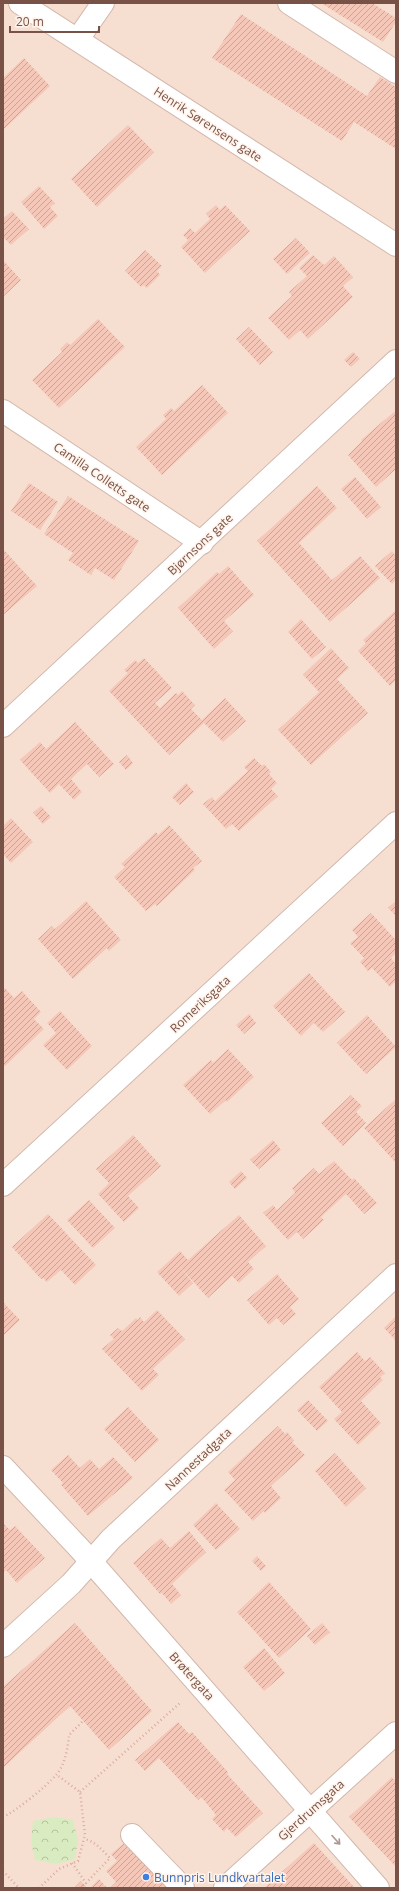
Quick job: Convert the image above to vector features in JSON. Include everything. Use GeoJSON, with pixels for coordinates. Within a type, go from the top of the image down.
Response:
{"type":"FeatureCollection","features":[{"type":"Feature","properties":{"kind":"street","name":"Henrik Sørensens gate"},"geometry":{"type":"LineString","coordinates":[[20,3],[396,245]]}},
{"type":"Feature","properties":{"kind":"street"},"geometry":{"type":"LineString","coordinates":[[78,39],[103,3]]}},
{"type":"Feature","properties":{"kind":"street"},"geometry":{"type":"LineString","coordinates":[[289,3],[396,72]]}},
{"type":"Feature","properties":{"kind":"street","name":"Bjørnsons gate"},"geometry":{"type":"LineString","coordinates":[[3,726],[396,360]]}},
{"type":"Feature","properties":{"kind":"street","name":"Camilla Colletts gate"},"geometry":{"type":"LineString","coordinates":[[3,411],[202,542]]}},
{"type":"Feature","properties":{"kind":"street","name":"Romeriksgata"},"geometry":{"type":"LineString","coordinates":[[3,1185],[396,823]]}},
{"type":"Feature","properties":{"kind":"street","name":"Nannestadgata"},"geometry":{"type":"LineString","coordinates":[[3,1646],[71,1584],[111,1540],[396,1275]]}},
{"type":"Feature","properties":{"kind":"street","name":"Brøtergata"},"geometry":{"type":"LineString","coordinates":[[3,1467],[91,1562],[378,1888]]}},
{"type":"Feature","properties":{"kind":"street","name":"Gjerdrumsgata"},"geometry":{"type":"LineString","coordinates":[[225,1888],[396,1733]]}},
{"type":"Feature","properties":{"kind":"street"},"geometry":{"type":"LineString","coordinates":[[132,1835],[183,1888]]}},
{"type":"Feature","properties":{"kind":"path"},"geometry":{"type":"LineString","coordinates":[[80,1792],[200,1686]]}},
{"type":"Feature","properties":{"kind":"path"},"geometry":{"type":"LineString","coordinates":[[3,1817],[12,1813],[57,1775],[67,1751],[69,1735],[83,1721]]}},
{"type":"Feature","properties":{"kind":"path"},"geometry":{"type":"LineString","coordinates":[[39,1888],[59,1869],[78,1861],[84,1839],[80,1792],[57,1775]]}},
{"type":"Feature","properties":{"kind":"path"},"geometry":{"type":"LineString","coordinates":[[80,1888],[110,1858],[90,1840],[84,1839]]}},
{"type":"Feature","properties":{"kind":"path"},"geometry":{"type":"LineString","coordinates":[[72,1863],[86,1883]]}},
{"type":"Feature","properties":{"kind":"path"},"geometry":{"type":"LineString","coordinates":[[3,1871],[18,1888]]}},
{"type":"Feature","properties":{"kind":"shaded area"},"geometry":{"type":"Polygon","coordinates":[[[3,3],[396,3],[396,1888],[3,1888],[3,3]]]}},
{"type":"Feature","properties":{"kind":"green space"},"geometry":{"type":"Polygon","coordinates":[[[54,1817],[73,1820],[78,1840],[75,1859],[56,1864],[35,1860],[31,1842],[33,1821],[54,1817]]]}},
{"type":"Feature","properties":{"kind":"building"},"geometry":{"type":"Polygon","coordinates":[[[321,3],[372,3],[396,18],[396,22],[383,42],[321,3]]]}},
{"type":"Feature","properties":{"kind":"building"},"geometry":{"type":"Polygon","coordinates":[[[241,14],[367,96],[380,77],[396,87],[396,149],[354,122],[342,141],[212,58],[241,14]]]}},
{"type":"Feature","properties":{"kind":"building"},"geometry":{"type":"Polygon","coordinates":[[[24,58],[50,86],[3,130],[3,78],[24,58]]]}},
{"type":"Feature","properties":{"kind":"building"},"geometry":{"type":"Polygon","coordinates":[[[128,125],[154,152],[97,207],[71,179],[128,125]]]}},
{"type":"Feature","properties":{"kind":"building"},"geometry":{"type":"Polygon","coordinates":[[[39,186],[55,203],[50,207],[58,216],[44,229],[21,202],[39,186]]]}},
{"type":"Feature","properties":{"kind":"building"},"geometry":{"type":"Polygon","coordinates":[[[216,205],[220,210],[225,205],[250,231],[205,273],[181,247],[188,240],[183,235],[190,228],[195,233],[210,219],[206,214],[216,205]]]}},
{"type":"Feature","properties":{"kind":"building"},"geometry":{"type":"Polygon","coordinates":[[[12,211],[29,229],[11,245],[3,237],[3,219],[12,211]]]}},
{"type":"Feature","properties":{"kind":"building"},"geometry":{"type":"Polygon","coordinates":[[[296,238],[310,253],[287,274],[273,259],[296,238]]]}},
{"type":"Feature","properties":{"kind":"building"},"geometry":{"type":"Polygon","coordinates":[[[145,250],[162,266],[157,271],[160,275],[147,288],[144,285],[141,287],[125,271],[145,250]]]}},
{"type":"Feature","properties":{"kind":"building"},"geometry":{"type":"Polygon","coordinates":[[[313,255],[324,265],[334,256],[353,277],[343,286],[353,297],[308,339],[300,330],[289,340],[268,318],[292,296],[289,292],[307,276],[299,268],[313,255]]]}},
{"type":"Feature","properties":{"kind":"building"},"geometry":{"type":"Polygon","coordinates":[[[3,260],[21,280],[3,297],[3,260]]]}},
{"type":"Feature","properties":{"kind":"building"},"geometry":{"type":"Polygon","coordinates":[[[98,319],[125,347],[59,408],[32,380],[62,352],[60,349],[67,342],[70,345],[98,319]]]}},
{"type":"Feature","properties":{"kind":"building"},"geometry":{"type":"Polygon","coordinates":[[[249,327],[273,352],[260,365],[236,339],[249,327]]]}},
{"type":"Feature","properties":{"kind":"building"},"geometry":{"type":"Polygon","coordinates":[[[353,352],[360,359],[351,367],[344,360],[353,352]]]}},
{"type":"Feature","properties":{"kind":"building"},"geometry":{"type":"Polygon","coordinates":[[[202,385],[228,413],[162,475],[136,447],[166,419],[163,415],[171,408],[174,411],[202,385]]]}},
{"type":"Feature","properties":{"kind":"building"},"geometry":{"type":"Polygon","coordinates":[[[394,412],[396,414],[396,469],[376,487],[348,455],[362,441],[361,440],[394,412]]]}},
{"type":"Feature","properties":{"kind":"building"},"geometry":{"type":"Polygon","coordinates":[[[355,477],[381,507],[367,519],[341,489],[355,477]]]}},
{"type":"Feature","properties":{"kind":"building"},"geometry":{"type":"Polygon","coordinates":[[[29,483],[58,502],[40,530],[11,511],[29,483]]]}},
{"type":"Feature","properties":{"kind":"building"},"geometry":{"type":"Polygon","coordinates":[[[317,486],[337,508],[299,543],[332,580],[360,556],[380,578],[330,622],[257,541],[317,486]]]}},
{"type":"Feature","properties":{"kind":"building"},"geometry":{"type":"Polygon","coordinates":[[[68,496],[139,541],[114,580],[95,568],[91,575],[68,560],[73,553],[44,534],[68,496]]]}},
{"type":"Feature","properties":{"kind":"building"},"geometry":{"type":"Polygon","coordinates":[[[3,549],[37,586],[3,615],[3,549]]]}},
{"type":"Feature","properties":{"kind":"building"},"geometry":{"type":"Polygon","coordinates":[[[392,551],[396,556],[396,580],[392,584],[375,566],[392,551]]]}},
{"type":"Feature","properties":{"kind":"building"},"geometry":{"type":"Polygon","coordinates":[[[228,566],[254,595],[224,621],[233,631],[214,649],[178,608],[217,572],[219,574],[228,566]]]}},
{"type":"Feature","properties":{"kind":"building"},"geometry":{"type":"Polygon","coordinates":[[[396,610],[396,680],[390,686],[358,651],[366,643],[363,640],[396,610]]]}},
{"type":"Feature","properties":{"kind":"building"},"geometry":{"type":"Polygon","coordinates":[[[301,619],[326,647],[312,659],[288,632],[301,619]]]}},
{"type":"Feature","properties":{"kind":"building"},"geometry":{"type":"Polygon","coordinates":[[[331,648],[349,668],[337,679],[368,713],[311,765],[278,730],[319,692],[303,675],[331,648]]]}},
{"type":"Feature","properties":{"kind":"building"},"geometry":{"type":"Polygon","coordinates":[[[144,658],[172,688],[155,703],[160,708],[176,693],[178,695],[182,691],[195,705],[191,709],[202,720],[225,698],[246,721],[223,742],[204,723],[169,755],[109,691],[128,673],[124,670],[135,660],[138,663],[144,658]]]}},
{"type":"Feature","properties":{"kind":"building"},"geometry":{"type":"Polygon","coordinates":[[[75,722],[114,764],[99,777],[87,764],[71,779],[82,792],[74,800],[59,784],[50,793],[20,760],[40,742],[46,749],[75,722]]]}},
{"type":"Feature","properties":{"kind":"building"},"geometry":{"type":"Polygon","coordinates":[[[127,755],[133,763],[126,770],[119,762],[127,755]]]}},
{"type":"Feature","properties":{"kind":"building"},"geometry":{"type":"Polygon","coordinates":[[[254,758],[262,766],[264,764],[271,772],[269,774],[277,783],[271,789],[278,796],[239,831],[232,824],[226,829],[203,804],[212,797],[215,801],[248,771],[244,767],[254,758]]]}},
{"type":"Feature","properties":{"kind":"building"},"geometry":{"type":"Polygon","coordinates":[[[186,783],[194,792],[180,805],[172,797],[186,783]]]}},
{"type":"Feature","properties":{"kind":"building"},"geometry":{"type":"Polygon","coordinates":[[[41,806],[51,817],[43,824],[33,813],[41,806]]]}},
{"type":"Feature","properties":{"kind":"building"},"geometry":{"type":"Polygon","coordinates":[[[11,818],[33,842],[11,863],[3,854],[3,826],[11,818]]]}},
{"type":"Feature","properties":{"kind":"building"},"geometry":{"type":"Polygon","coordinates":[[[169,825],[202,861],[193,868],[195,870],[157,906],[155,904],[146,911],[114,877],[125,867],[121,864],[156,832],[158,835],[169,825]]]}},
{"type":"Feature","properties":{"kind":"building"},"geometry":{"type":"Polygon","coordinates":[[[86,901],[121,940],[109,951],[107,948],[73,979],[38,939],[52,926],[55,929],[86,901]]]}},
{"type":"Feature","properties":{"kind":"building"},"geometry":{"type":"Polygon","coordinates":[[[396,901],[396,916],[388,908],[396,901]]]}},
{"type":"Feature","properties":{"kind":"building"},"geometry":{"type":"Polygon","coordinates":[[[371,913],[396,940],[396,953],[391,958],[396,964],[396,981],[390,987],[372,968],[368,971],[360,962],[364,958],[350,943],[358,937],[352,930],[371,913]]]}},
{"type":"Feature","properties":{"kind":"building"},"geometry":{"type":"Polygon","coordinates":[[[309,973],[345,1012],[323,1032],[314,1023],[301,1036],[273,1006],[309,973]]]}},
{"type":"Feature","properties":{"kind":"building"},"geometry":{"type":"Polygon","coordinates":[[[5,988],[14,998],[22,991],[41,1012],[34,1019],[44,1029],[5,1066],[3,1065],[3,990],[5,988]]]}},
{"type":"Feature","properties":{"kind":"building"},"geometry":{"type":"Polygon","coordinates":[[[60,1011],[92,1046],[67,1070],[43,1045],[56,1033],[47,1023],[60,1011]]]}},
{"type":"Feature","properties":{"kind":"building"},"geometry":{"type":"Polygon","coordinates":[[[249,1014],[256,1023],[244,1034],[236,1025],[249,1014]]]}},
{"type":"Feature","properties":{"kind":"building"},"geometry":{"type":"Polygon","coordinates":[[[367,1015],[396,1047],[366,1074],[337,1043],[367,1015]]]}},
{"type":"Feature","properties":{"kind":"building"},"geometry":{"type":"Polygon","coordinates":[[[228,1049],[254,1077],[227,1102],[226,1100],[210,1114],[183,1085],[211,1060],[213,1063],[228,1049]]]}},
{"type":"Feature","properties":{"kind":"building"},"geometry":{"type":"Polygon","coordinates":[[[351,1095],[362,1106],[356,1112],[366,1123],[343,1146],[321,1123],[351,1095]]]}},
{"type":"Feature","properties":{"kind":"building"},"geometry":{"type":"Polygon","coordinates":[[[396,1099],[396,1163],[364,1128],[396,1099]]]}},
{"type":"Feature","properties":{"kind":"building"},"geometry":{"type":"Polygon","coordinates":[[[133,1135],[161,1166],[128,1196],[139,1208],[124,1222],[98,1194],[109,1183],[96,1169],[133,1135]]]}},
{"type":"Feature","properties":{"kind":"building"},"geometry":{"type":"Polygon","coordinates":[[[273,1140],[281,1150],[259,1169],[250,1160],[273,1140]]]}},
{"type":"Feature","properties":{"kind":"building"},"geometry":{"type":"Polygon","coordinates":[[[334,1161],[352,1180],[354,1178],[377,1203],[364,1214],[346,1194],[321,1217],[324,1220],[303,1239],[297,1232],[288,1240],[263,1213],[273,1205],[277,1210],[295,1193],[292,1188],[314,1168],[319,1174],[334,1161]]]}},
{"type":"Feature","properties":{"kind":"building"},"geometry":{"type":"Polygon","coordinates":[[[241,1171],[247,1178],[235,1189],[229,1182],[241,1171]]]}},
{"type":"Feature","properties":{"kind":"building"},"geometry":{"type":"Polygon","coordinates":[[[89,1200],[115,1228],[93,1248],[67,1220],[89,1200]]]}},
{"type":"Feature","properties":{"kind":"building"},"geometry":{"type":"Polygon","coordinates":[[[48,1214],[96,1265],[75,1285],[61,1270],[47,1282],[43,1278],[41,1279],[12,1247],[48,1214]]]}},
{"type":"Feature","properties":{"kind":"building"},"geometry":{"type":"Polygon","coordinates":[[[239,1215],[266,1246],[248,1262],[254,1269],[239,1283],[232,1276],[208,1298],[180,1267],[193,1283],[179,1296],[157,1272],[180,1251],[188,1260],[239,1215]]]}},
{"type":"Feature","properties":{"kind":"building"},"geometry":{"type":"Polygon","coordinates":[[[277,1274],[299,1299],[290,1307],[296,1314],[283,1325],[277,1318],[269,1325],[247,1300],[277,1274]]]}},
{"type":"Feature","properties":{"kind":"building"},"geometry":{"type":"Polygon","coordinates":[[[3,1302],[20,1320],[3,1336],[3,1302]]]}},
{"type":"Feature","properties":{"kind":"building"},"geometry":{"type":"Polygon","coordinates":[[[157,1310],[185,1339],[153,1369],[159,1375],[142,1391],[102,1349],[114,1339],[110,1335],[118,1328],[122,1331],[136,1318],[138,1320],[140,1317],[144,1322],[157,1310]]]}},
{"type":"Feature","properties":{"kind":"building"},"geometry":{"type":"Polygon","coordinates":[[[396,1316],[396,1341],[384,1328],[396,1316]]]}},
{"type":"Feature","properties":{"kind":"building"},"geometry":{"type":"Polygon","coordinates":[[[357,1352],[365,1361],[370,1357],[385,1373],[380,1377],[383,1380],[361,1401],[381,1423],[358,1445],[334,1419],[342,1412],[319,1387],[357,1352]]]}},
{"type":"Feature","properties":{"kind":"building"},"geometry":{"type":"Polygon","coordinates":[[[308,1400],[328,1421],[317,1431],[297,1410],[308,1400]]]}},
{"type":"Feature","properties":{"kind":"building"},"geometry":{"type":"Polygon","coordinates":[[[128,1407],[159,1440],[135,1462],[104,1429],[128,1407]]]}},
{"type":"Feature","properties":{"kind":"building"},"geometry":{"type":"Polygon","coordinates":[[[278,1426],[285,1434],[287,1432],[294,1440],[292,1442],[305,1455],[271,1486],[281,1498],[265,1513],[264,1511],[253,1521],[224,1490],[235,1480],[228,1472],[278,1426]]]}},
{"type":"Feature","properties":{"kind":"building"},"geometry":{"type":"Polygon","coordinates":[[[335,1453],[366,1488],[346,1507],[315,1471],[335,1453]]]}},
{"type":"Feature","properties":{"kind":"building"},"geometry":{"type":"Polygon","coordinates":[[[68,1455],[80,1468],[90,1459],[99,1469],[113,1457],[133,1478],[88,1516],[61,1485],[63,1483],[51,1470],[68,1455]]]}},
{"type":"Feature","properties":{"kind":"building"},"geometry":{"type":"Polygon","coordinates":[[[216,1503],[240,1529],[216,1550],[193,1525],[216,1503]]]}},
{"type":"Feature","properties":{"kind":"building"},"geometry":{"type":"Polygon","coordinates":[[[3,1523],[10,1530],[15,1526],[45,1558],[17,1583],[6,1570],[3,1573],[3,1523]]]}},
{"type":"Feature","properties":{"kind":"building"},"geometry":{"type":"Polygon","coordinates":[[[189,1531],[206,1552],[172,1584],[181,1595],[171,1604],[162,1593],[160,1594],[133,1563],[161,1538],[170,1548],[189,1531]]]}},
{"type":"Feature","properties":{"kind":"building"},"geometry":{"type":"Polygon","coordinates":[[[257,1556],[266,1566],[261,1571],[252,1561],[257,1556]]]}},
{"type":"Feature","properties":{"kind":"building"},"geometry":{"type":"Polygon","coordinates":[[[269,1582],[311,1629],[279,1658],[237,1612],[269,1582]]]}},
{"type":"Feature","properties":{"kind":"building"},"geometry":{"type":"Polygon","coordinates":[[[75,1623],[152,1711],[109,1750],[70,1706],[3,1768],[3,1687],[75,1623]]]}},
{"type":"Feature","properties":{"kind":"building"},"geometry":{"type":"Polygon","coordinates":[[[322,1623],[330,1632],[315,1645],[307,1636],[322,1623]]]}},
{"type":"Feature","properties":{"kind":"building"},"geometry":{"type":"Polygon","coordinates":[[[264,1648],[285,1673],[264,1691],[243,1667],[264,1648]]]}},
{"type":"Feature","properties":{"kind":"building"},"geometry":{"type":"Polygon","coordinates":[[[178,1722],[189,1734],[192,1732],[228,1772],[227,1774],[263,1813],[236,1837],[227,1828],[224,1832],[212,1819],[216,1815],[201,1797],[198,1800],[159,1758],[145,1771],[135,1760],[178,1722]]]}},
{"type":"Feature","properties":{"kind":"building"},"geometry":{"type":"Polygon","coordinates":[[[392,1777],[394,1780],[396,1778],[396,1867],[349,1817],[392,1777]]]}},
{"type":"Feature","properties":{"kind":"building"},"geometry":{"type":"Polygon","coordinates":[[[124,1843],[130,1850],[134,1846],[171,1888],[110,1888],[116,1882],[106,1871],[117,1861],[111,1854],[124,1843]]]}},
{"type":"Feature","properties":{"kind":"building"},"geometry":{"type":"Polygon","coordinates":[[[314,1843],[355,1888],[264,1888],[314,1843]]]}},
{"type":"Feature","properties":{"kind":"building"},"geometry":{"type":"Polygon","coordinates":[[[99,1879],[107,1888],[90,1888],[99,1879]]]}},
{"type":"Feature","properties":{"kind":"building"},"geometry":{"type":"Polygon","coordinates":[[[81,1881],[87,1888],[74,1888],[81,1881]]]}},
{"type":"Feature","properties":{"kind":"place","name":"Bunnpris Lundkvartalet"},"geometry":{"type":"Point","coordinates":[146,1877]}}]}
